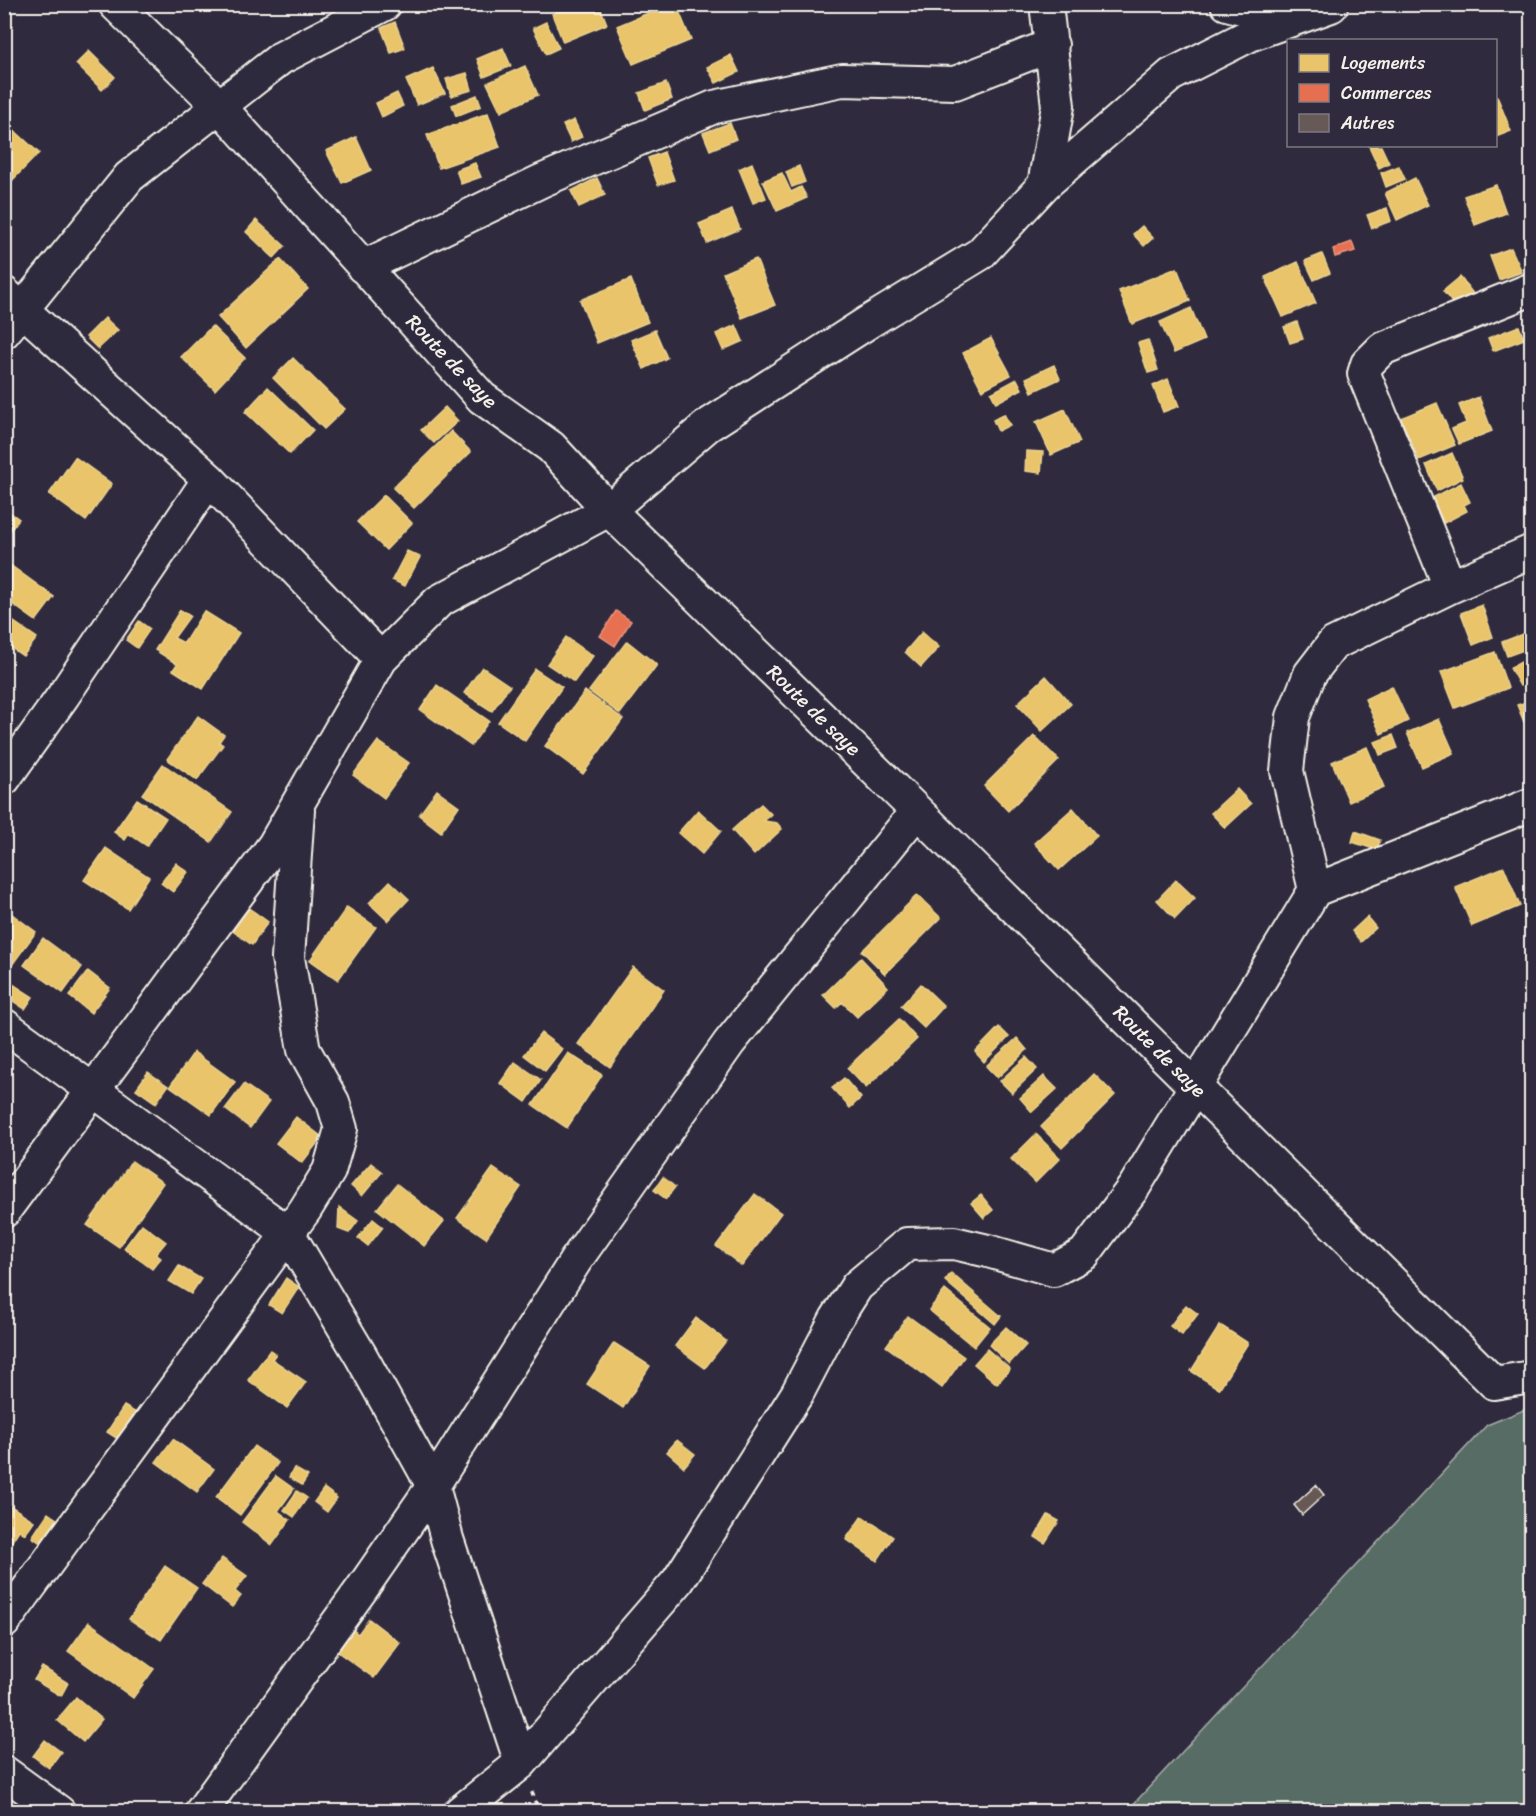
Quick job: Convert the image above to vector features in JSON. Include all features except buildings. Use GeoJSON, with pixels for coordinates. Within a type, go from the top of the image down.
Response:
{"type":"FeatureCollection","features":[{"type":"Feature","properties":{"kind":"street","name":"Route de saye"},"geometry":{"type":"LineString","coordinates":[[115,4],[219,106],[482,398],[550,447],[609,510],[917,811],[1494,1383],[1532,1377]]}},
{"type":"Feature","properties":{"kind":"street"},"geometry":{"type":"LineString","coordinates":[[381,659],[209,478],[10,312],[129,177],[281,58],[385,4]]}},
{"type":"Feature","properties":{"kind":"street"},"geometry":{"type":"LineString","coordinates":[[1044,185],[1058,106],[1046,4]]}},
{"type":"Feature","properties":{"kind":"street"},"geometry":{"type":"LineString","coordinates":[[1227,4],[1238,8],[1342,5]]}},
{"type":"Feature","properties":{"kind":"street"},"geometry":{"type":"LineString","coordinates":[[4,1211],[274,845],[381,659],[439,601],[609,510],[707,426],[870,321],[980,254],[1044,185],[1171,75],[1252,34],[1342,5]]}},
{"type":"Feature","properties":{"kind":"street"},"geometry":{"type":"LineString","coordinates":[[363,267],[541,181],[714,107],[842,80],[955,82],[1052,45]]}},
{"type":"Feature","properties":{"kind":"street"},"geometry":{"type":"LineString","coordinates":[[1450,587],[1364,374],[1367,364],[1382,350],[1532,289]]}},
{"type":"Feature","properties":{"kind":"street"},"geometry":{"type":"LineString","coordinates":[[4,779],[209,478]]}},
{"type":"Feature","properties":{"kind":"street"},"geometry":{"type":"LineString","coordinates":[[1315,890],[1287,771],[1293,717],[1310,674],[1333,644],[1450,587],[1532,551]]}},
{"type":"Feature","properties":{"kind":"street"},"geometry":{"type":"LineString","coordinates":[[4,1622],[288,1233],[330,1171],[341,1129],[333,1102],[304,1050],[288,958],[298,804]]}},
{"type":"Feature","properties":{"kind":"street"},"geometry":{"type":"LineString","coordinates":[[460,1812],[521,1763],[678,1581],[797,1394],[836,1319],[857,1286],[907,1244],[954,1243],[1054,1270],[1084,1254],[1134,1187],[1315,890],[1532,804]]}},
{"type":"Feature","properties":{"kind":"street"},"geometry":{"type":"LineString","coordinates":[[201,1812],[433,1486],[576,1260],[729,1043],[917,811]]}},
{"type":"Feature","properties":{"kind":"street"},"geometry":{"type":"LineString","coordinates":[[4,1025],[288,1233],[361,1356],[433,1486],[447,1539],[521,1763]]}},
{"type":"Feature","properties":{"kind":"street"},"geometry":{"type":"LineString","coordinates":[[4,1773],[59,1812]]}},
{"type":"Feature","properties":{"kind":"green space"},"geometry":{"type":"Polygon","coordinates":[[[1531,1407],[1531,1811],[1127,1811],[1487,1425],[1531,1407]]]}}]}
